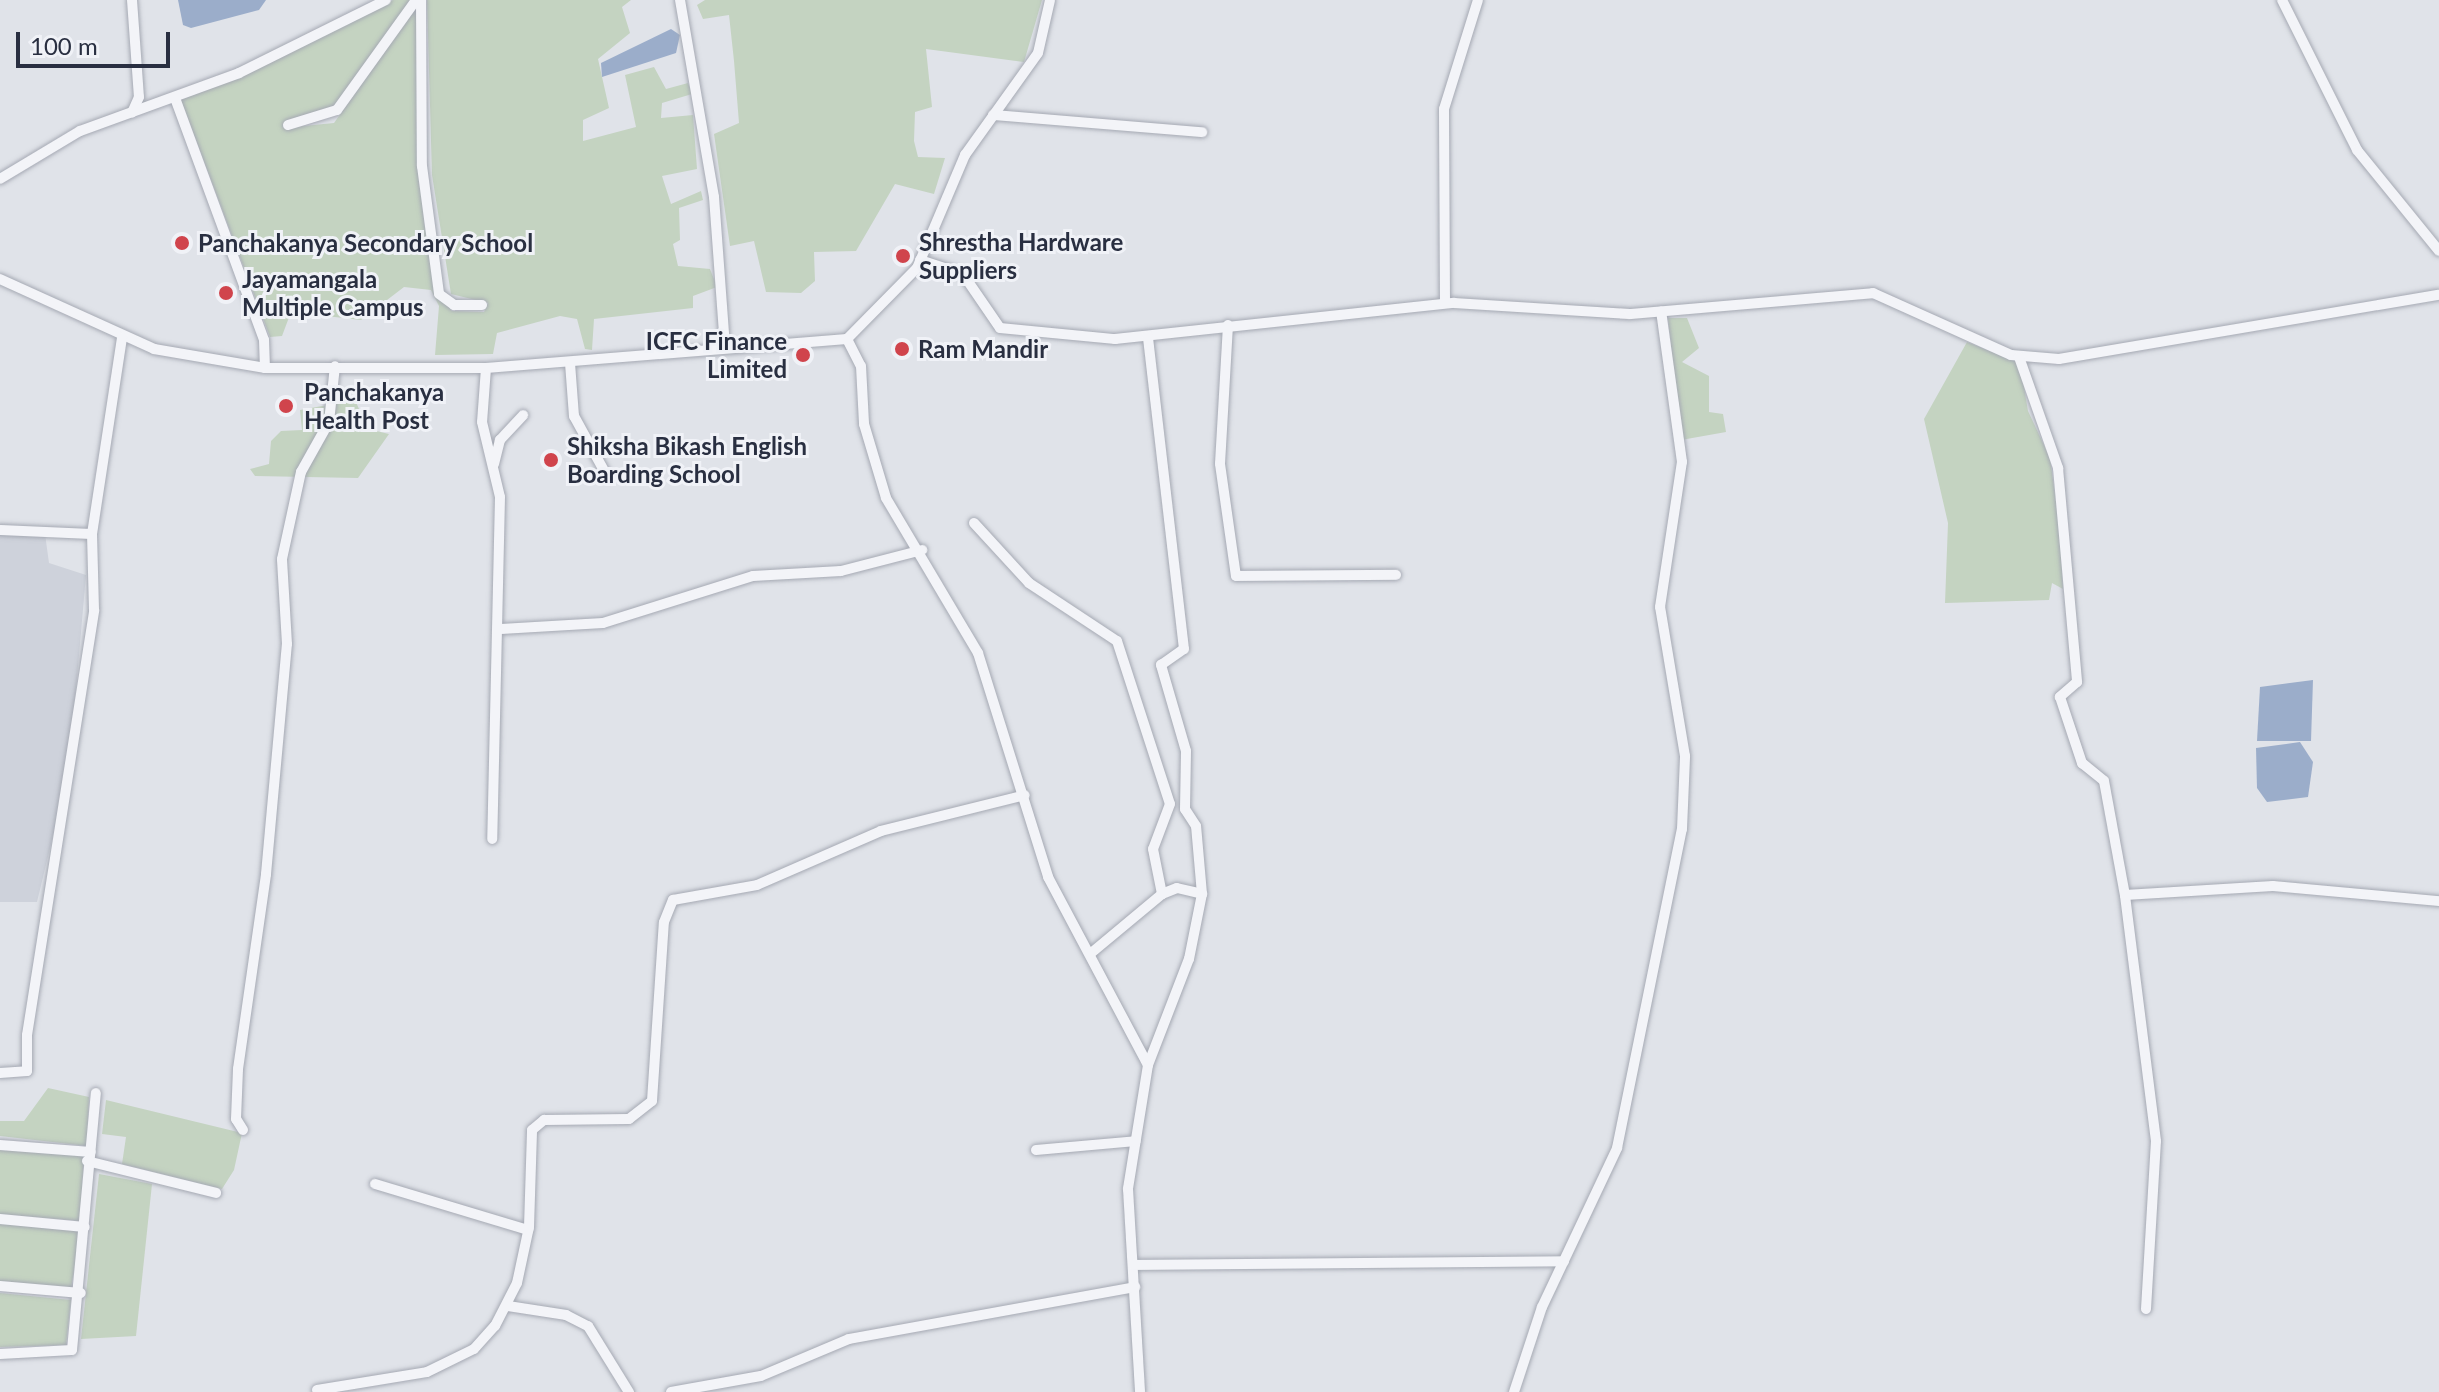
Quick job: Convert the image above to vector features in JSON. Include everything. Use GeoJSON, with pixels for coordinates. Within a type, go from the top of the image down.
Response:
{"type":"FeatureCollection","features":[{"type":"Feature","properties":{"kind":"street"},"geometry":{"type":"LineString","coordinates":[[132,0],[139,97],[132,113]]}},
{"type":"Feature","properties":{"kind":"street"},"geometry":{"type":"LineString","coordinates":[[0,179],[80,131],[175,98],[386,0]]}},
{"type":"Feature","properties":{"kind":"street"},"geometry":{"type":"LineString","coordinates":[[288,125],[337,110],[419,0]]}},
{"type":"Feature","properties":{"kind":"street"},"geometry":{"type":"LineString","coordinates":[[419,0],[422,166],[439,294],[454,305],[482,305]]}},
{"type":"Feature","properties":{"kind":"street"},"geometry":{"type":"LineString","coordinates":[[680,0],[714,197],[725,347]]}},
{"type":"Feature","properties":{"kind":"street"},"geometry":{"type":"LineString","coordinates":[[0,279],[122,337],[198,360],[265,368],[486,368],[847,339],[920,260],[965,155],[1038,53],[1050,0]]}},
{"type":"Feature","properties":{"kind":"street"},"geometry":{"type":"LineString","coordinates":[[1445,303],[1444,109],[1478,0]]}},
{"type":"Feature","properties":{"kind":"street"},"geometry":{"type":"LineString","coordinates":[[2282,0],[2357,150],[2439,251]]}},
{"type":"Feature","properties":{"kind":"street"},"geometry":{"type":"LineString","coordinates":[[175,98],[264,340],[265,368]]}},
{"type":"Feature","properties":{"kind":"street"},"geometry":{"type":"LineString","coordinates":[[993,115],[1202,132]]}},
{"type":"Feature","properties":{"kind":"street"},"geometry":{"type":"LineString","coordinates":[[920,260],[963,274],[1000,328],[1148,336],[1445,303],[1661,311],[1873,293],[2019,357],[2102,353],[2439,295]]}},
{"type":"Feature","properties":{"kind":"street"},"geometry":{"type":"LineString","coordinates":[[1514,1392],[1564,1261],[1617,1148],[1682,829],[1685,756],[1660,607],[1682,462],[1661,311]]}},
{"type":"Feature","properties":{"kind":"street"},"geometry":{"type":"LineString","coordinates":[[1228,325],[1220,464],[1236,576],[1396,575]]}},
{"type":"Feature","properties":{"kind":"street"},"geometry":{"type":"LineString","coordinates":[[1140,1392],[1128,1189],[1148,1065],[1189,959],[1202,894],[1196,826],[1185,809],[1186,751],[1161,665],[1184,649],[1148,336]]}},
{"type":"Feature","properties":{"kind":"street"},"geometry":{"type":"LineString","coordinates":[[0,1073],[27,1071],[27,1035],[94,610],[92,534],[122,337]]}},
{"type":"Feature","properties":{"kind":"street"},"geometry":{"type":"LineString","coordinates":[[847,339],[864,378],[872,460],[886,498],[909,526],[978,653],[1025,795],[1048,877],[1148,1065]]}},
{"type":"Feature","properties":{"kind":"street"},"geometry":{"type":"LineString","coordinates":[[2019,357],[2058,468],[2077,682],[2060,697],[2082,763],[2104,781],[2125,895],[2156,1141],[2146,1309]]}},
{"type":"Feature","properties":{"kind":"street"},"geometry":{"type":"LineString","coordinates":[[570,363],[574,416],[607,476]]}},
{"type":"Feature","properties":{"kind":"street"},"geometry":{"type":"LineString","coordinates":[[243,1130],[236,1119],[238,1069],[266,874],[287,644],[282,559],[301,472],[329,422],[335,366]]}},
{"type":"Feature","properties":{"kind":"street"},"geometry":{"type":"LineString","coordinates":[[486,368],[482,422],[494,464],[501,629],[492,839]]}},
{"type":"Feature","properties":{"kind":"street"},"geometry":{"type":"LineString","coordinates":[[494,464],[500,440],[523,415]]}},
{"type":"Feature","properties":{"kind":"street"},"geometry":{"type":"LineString","coordinates":[[974,523],[1029,583],[1117,641],[1170,804],[1153,849],[1162,894]]}},
{"type":"Feature","properties":{"kind":"street"},"geometry":{"type":"LineString","coordinates":[[0,530],[92,534]]}},
{"type":"Feature","properties":{"kind":"street"},"geometry":{"type":"LineString","coordinates":[[501,629],[603,623],[753,576],[841,571],[922,550]]}},
{"type":"Feature","properties":{"kind":"street"},"geometry":{"type":"LineString","coordinates":[[317,1390],[448,1364],[474,1349],[508,1306],[528,1230],[532,1130],[538,1122],[629,1119],[652,1101],[664,922],[673,900],[757,885],[881,831],[1025,795]]}},
{"type":"Feature","properties":{"kind":"street"},"geometry":{"type":"LineString","coordinates":[[2125,895],[2273,886],[2439,901]]}},
{"type":"Feature","properties":{"kind":"street"},"geometry":{"type":"LineString","coordinates":[[1090,954],[1162,894],[1177,888],[1202,894]]}},
{"type":"Feature","properties":{"kind":"street"},"geometry":{"type":"LineString","coordinates":[[0,1354],[72,1350],[81,1293],[96,1093]]}},
{"type":"Feature","properties":{"kind":"street"},"geometry":{"type":"LineString","coordinates":[[1036,1150],[1136,1141]]}},
{"type":"Feature","properties":{"kind":"street"},"geometry":{"type":"LineString","coordinates":[[0,1145],[89,1157],[216,1193]]}},
{"type":"Feature","properties":{"kind":"street"},"geometry":{"type":"LineString","coordinates":[[375,1184],[528,1230]]}},
{"type":"Feature","properties":{"kind":"street"},"geometry":{"type":"LineString","coordinates":[[0,1219],[85,1227]]}},
{"type":"Feature","properties":{"kind":"street"},"geometry":{"type":"LineString","coordinates":[[1133,1265],[1564,1261]]}},
{"type":"Feature","properties":{"kind":"street"},"geometry":{"type":"LineString","coordinates":[[0,1286],[81,1293]]}},
{"type":"Feature","properties":{"kind":"street"},"geometry":{"type":"LineString","coordinates":[[671,1392],[761,1376],[849,1339],[1135,1287]]}},
{"type":"Feature","properties":{"kind":"street"},"geometry":{"type":"LineString","coordinates":[[508,1306],[566,1315],[588,1326],[629,1392]]}},
{"type":"Feature","properties":{"kind":"shaded area"},"geometry":{"type":"Polygon","coordinates":[[[45,534],[49,563],[86,575],[69,769],[37,902],[0,902],[0,535],[45,534]]]}},
{"type":"Feature","properties":{"kind":"green space"},"geometry":{"type":"Polygon","coordinates":[[[393,0],[411,0],[332,110],[285,121],[283,128],[334,123],[418,4],[424,221],[435,292],[452,311],[484,312],[488,303],[451,294],[432,175],[427,0],[631,0],[622,7],[630,33],[598,59],[609,108],[583,120],[583,141],[636,127],[625,75],[654,67],[666,89],[688,83],[692,94],[662,103],[661,118],[693,115],[697,169],[662,176],[671,204],[701,191],[703,200],[679,208],[680,240],[673,244],[678,266],[710,269],[717,287],[693,296],[693,308],[594,319],[592,350],[585,349],[577,319],[560,316],[497,333],[493,354],[435,355],[439,306],[431,290],[404,287],[361,320],[291,312],[282,336],[270,337],[181,100],[393,0]]]}},
{"type":"Feature","properties":{"kind":"green space"},"geometry":{"type":"Polygon","coordinates":[[[705,0],[1042,0],[1024,62],[926,49],[932,107],[915,112],[914,141],[918,157],[945,158],[934,194],[895,184],[856,251],[814,252],[815,281],[801,293],[766,292],[754,241],[730,246],[714,134],[739,123],[734,61],[729,15],[703,19],[697,5],[705,0]]]}},
{"type":"Feature","properties":{"kind":"green space"},"geometry":{"type":"Polygon","coordinates":[[[1668,318],[1687,318],[1699,348],[1682,362],[1709,376],[1709,412],[1723,414],[1726,432],[1681,440],[1668,318]]]}},
{"type":"Feature","properties":{"kind":"green space"},"geometry":{"type":"Polygon","coordinates":[[[1967,342],[2020,363],[2028,411],[2050,458],[2060,532],[2063,589],[2052,583],[2049,600],[1945,603],[1948,523],[1924,419],[1967,342]]]}},
{"type":"Feature","properties":{"kind":"green space"},"geometry":{"type":"Polygon","coordinates":[[[355,400],[368,429],[389,434],[358,478],[255,476],[250,469],[269,464],[271,441],[281,431],[302,430],[300,410],[355,400]]]}},
{"type":"Feature","properties":{"kind":"green space"},"geometry":{"type":"Polygon","coordinates":[[[48,1088],[89,1097],[87,1146],[0,1136],[0,1121],[24,1121],[48,1088]]]}},
{"type":"Feature","properties":{"kind":"green space"},"geometry":{"type":"Polygon","coordinates":[[[106,1100],[242,1133],[234,1170],[222,1189],[122,1164],[126,1137],[102,1134],[106,1100]]]}},
{"type":"Feature","properties":{"kind":"green space"},"geometry":{"type":"Polygon","coordinates":[[[0,1148],[84,1156],[80,1221],[0,1214],[0,1148]]]}},
{"type":"Feature","properties":{"kind":"green space"},"geometry":{"type":"Polygon","coordinates":[[[99,1174],[152,1184],[136,1336],[81,1339],[99,1174]]]}},
{"type":"Feature","properties":{"kind":"green space"},"geometry":{"type":"Polygon","coordinates":[[[0,1224],[81,1230],[71,1288],[0,1281],[0,1224]]]}},
{"type":"Feature","properties":{"kind":"green space"},"geometry":{"type":"Polygon","coordinates":[[[0,1293],[71,1300],[66,1345],[0,1347],[0,1293]]]}},
{"type":"Feature","properties":{"kind":"water"},"geometry":{"type":"Polygon","coordinates":[[[178,0],[266,0],[259,10],[191,28],[183,25],[178,0]]]}},
{"type":"Feature","properties":{"kind":"water"},"geometry":{"type":"Polygon","coordinates":[[[671,29],[680,35],[676,53],[602,77],[601,63],[671,29]]]}},
{"type":"Feature","properties":{"kind":"water"},"geometry":{"type":"Polygon","coordinates":[[[2313,680],[2311,741],[2257,741],[2260,687],[2313,680]]]}},
{"type":"Feature","properties":{"kind":"water"},"geometry":{"type":"Polygon","coordinates":[[[2300,742],[2313,762],[2308,797],[2267,802],[2257,788],[2256,748],[2300,742]]]}},
{"type":"Feature","properties":{"kind":"place","name":"Panchakanya Secondary School"},"geometry":{"type":"Point","coordinates":[182,243]}},
{"type":"Feature","properties":{"kind":"place","name":"Shrestha Hardware Suppliers"},"geometry":{"type":"Point","coordinates":[903,256]}},
{"type":"Feature","properties":{"kind":"place","name":"Jayamangala Multiple Campus"},"geometry":{"type":"Point","coordinates":[226,293]}},
{"type":"Feature","properties":{"kind":"place","name":"Ram Mandir"},"geometry":{"type":"Point","coordinates":[902,349]}},
{"type":"Feature","properties":{"kind":"place","name":"ICFC Finance Limited"},"geometry":{"type":"Point","coordinates":[803,355]}},
{"type":"Feature","properties":{"kind":"place","name":"Panchakanya Health Post"},"geometry":{"type":"Point","coordinates":[286,406]}},
{"type":"Feature","properties":{"kind":"place","name":"Shiksha Bikash English Boarding School"},"geometry":{"type":"Point","coordinates":[551,460]}}]}
